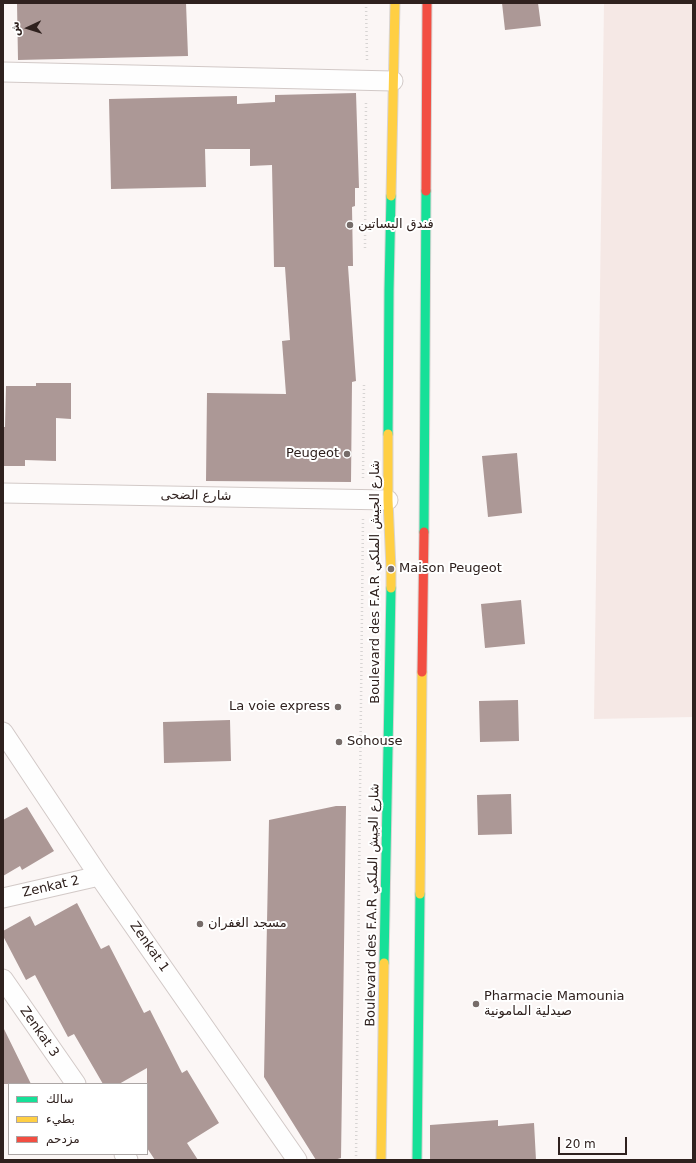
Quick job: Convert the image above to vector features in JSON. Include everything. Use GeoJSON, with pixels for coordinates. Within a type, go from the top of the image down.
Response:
{"type":"FeatureCollection","features":[{"type":"Feature","properties":{"kind":"main road","name":"Boulevard des F.A.R شارع الجيش الملكي"},"geometry":{"type":"LineString","coordinates":[[381,1160],[391,569],[388,500],[395,3]]}},
{"type":"Feature","properties":{"kind":"main road"},"geometry":{"type":"LineString","coordinates":[[417,1160],[424,508],[427,3]]}},
{"type":"Feature","properties":{"kind":"street"},"geometry":{"type":"LineString","coordinates":[[3,72],[393,81]]}},
{"type":"Feature","properties":{"kind":"street","name":"شارع الضحى"},"geometry":{"type":"LineString","coordinates":[[3,493],[388,500]]}},
{"type":"Feature","properties":{"kind":"street","name":"Zenkat 1"},"geometry":{"type":"LineString","coordinates":[[3,732],[99,876],[297,1160]]}},
{"type":"Feature","properties":{"kind":"street","name":"Zenkat 2"},"geometry":{"type":"LineString","coordinates":[[3,898],[99,876]]}},
{"type":"Feature","properties":{"kind":"street","name":"Zenkat 3"},"geometry":{"type":"LineString","coordinates":[[3,979],[75,1083]]}},
{"type":"Feature","properties":{"kind":"path"},"geometry":{"type":"LineString","coordinates":[[366,3],[367,80]]}},
{"type":"Feature","properties":{"kind":"path"},"geometry":{"type":"LineString","coordinates":[[356,1160],[363,499]]}},
{"type":"Feature","properties":{"kind":"shaded area"},"geometry":{"type":"Polygon","coordinates":[[[604,3],[693,3],[693,717],[594,719],[604,3]]]}},
{"type":"Feature","properties":{"kind":"building"},"geometry":{"type":"Polygon","coordinates":[[[17,3],[186,3],[188,56],[18,60],[17,3]]]}},
{"type":"Feature","properties":{"kind":"building"},"geometry":{"type":"Polygon","coordinates":[[[502,3],[538,3],[541,26],[505,30],[502,3]]]}},
{"type":"Feature","properties":{"kind":"building"},"geometry":{"type":"Polygon","coordinates":[[[356,93],[359,188],[355,188],[355,206],[352,207],[353,266],[348,266],[356,381],[352,382],[351,482],[206,481],[207,393],[286,394],[282,341],[290,340],[285,267],[274,267],[272,165],[250,166],[250,149],[205,149],[206,187],[111,189],[109,99],[237,96],[237,104],[275,102],[275,95],[356,93]]]}},
{"type":"Feature","properties":{"kind":"building"},"geometry":{"type":"Polygon","coordinates":[[[36,383],[71,383],[71,419],[56,418],[56,461],[25,460],[25,466],[3,466],[3,427],[5,427],[6,386],[36,386],[36,383]]]}},
{"type":"Feature","properties":{"kind":"building"},"geometry":{"type":"Polygon","coordinates":[[[517,453],[522,513],[488,517],[482,456],[517,453]]]}},
{"type":"Feature","properties":{"kind":"building"},"geometry":{"type":"Polygon","coordinates":[[[521,600],[525,644],[485,648],[481,604],[521,600]]]}},
{"type":"Feature","properties":{"kind":"building"},"geometry":{"type":"Polygon","coordinates":[[[518,700],[519,741],[480,742],[479,701],[518,700]]]}},
{"type":"Feature","properties":{"kind":"building"},"geometry":{"type":"Polygon","coordinates":[[[230,720],[231,761],[164,763],[163,722],[230,720]]]}},
{"type":"Feature","properties":{"kind":"building"},"geometry":{"type":"Polygon","coordinates":[[[511,794],[512,834],[478,835],[477,795],[511,794]]]}},
{"type":"Feature","properties":{"kind":"building"},"geometry":{"type":"Polygon","coordinates":[[[336,806],[346,806],[341,1158],[334,1160],[316,1160],[264,1077],[269,820],[336,806]]]}},
{"type":"Feature","properties":{"kind":"building"},"geometry":{"type":"Polygon","coordinates":[[[27,807],[54,851],[22,870],[20,866],[3,876],[3,820],[27,807]]]}},
{"type":"Feature","properties":{"kind":"building"},"geometry":{"type":"Polygon","coordinates":[[[77,903],[101,949],[109,945],[144,1013],[150,1010],[182,1073],[187,1070],[219,1123],[187,1143],[198,1160],[155,1160],[148,1150],[147,1068],[121,1083],[102,1083],[74,1034],[68,1037],[35,975],[26,980],[3,936],[3,931],[30,916],[35,926],[77,903]]]}},
{"type":"Feature","properties":{"kind":"building"},"geometry":{"type":"Polygon","coordinates":[[[3,1027],[31,1083],[3,1084],[3,1027]]]}},
{"type":"Feature","properties":{"kind":"building"},"geometry":{"type":"Polygon","coordinates":[[[498,1120],[498,1126],[534,1123],[536,1160],[430,1160],[430,1125],[498,1120]]]}},
{"type":"Feature","properties":{"kind":"traffic: fast"},"geometry":{"type":"LineString","coordinates":[[424,532],[426,191]]}},
{"type":"Feature","properties":{"kind":"traffic: fast"},"geometry":{"type":"LineString","coordinates":[[388,434],[391,196]]}},
{"type":"Feature","properties":{"kind":"traffic: fast"},"geometry":{"type":"LineString","coordinates":[[384,963],[391,588]]}},
{"type":"Feature","properties":{"kind":"traffic: fast"},"geometry":{"type":"LineString","coordinates":[[417,1160],[420,894]]}},
{"type":"Feature","properties":{"kind":"traffic: slow"},"geometry":{"type":"LineString","coordinates":[[391,196],[395,3]]}},
{"type":"Feature","properties":{"kind":"traffic: slow"},"geometry":{"type":"LineString","coordinates":[[388,434],[388,500],[391,588]]}},
{"type":"Feature","properties":{"kind":"traffic: slow"},"geometry":{"type":"LineString","coordinates":[[420,894],[422,672]]}},
{"type":"Feature","properties":{"kind":"traffic: slow"},"geometry":{"type":"LineString","coordinates":[[381,1160],[384,963]]}},
{"type":"Feature","properties":{"kind":"traffic: jam"},"geometry":{"type":"LineString","coordinates":[[426,191],[427,3]]}},
{"type":"Feature","properties":{"kind":"traffic: jam"},"geometry":{"type":"LineString","coordinates":[[422,672],[424,532]]}},
{"type":"Feature","properties":{"kind":"place","name":"فندق البساتين"},"geometry":{"type":"Point","coordinates":[350,225]}},
{"type":"Feature","properties":{"kind":"place","name":"Peugeot"},"geometry":{"type":"Point","coordinates":[347,454]}},
{"type":"Feature","properties":{"kind":"place","name":"Maison Peugeot"},"geometry":{"type":"Point","coordinates":[391,569]}},
{"type":"Feature","properties":{"kind":"place","name":"La voie express"},"geometry":{"type":"Point","coordinates":[338,707]}},
{"type":"Feature","properties":{"kind":"place","name":"Sohouse"},"geometry":{"type":"Point","coordinates":[339,742]}},
{"type":"Feature","properties":{"kind":"place","name":"مسجد الغفران"},"geometry":{"type":"Point","coordinates":[200,924]}},
{"type":"Feature","properties":{"kind":"place","name":"Pharmacie Mamounia صيدلية المامونية"},"geometry":{"type":"Point","coordinates":[476,1004]}}]}
